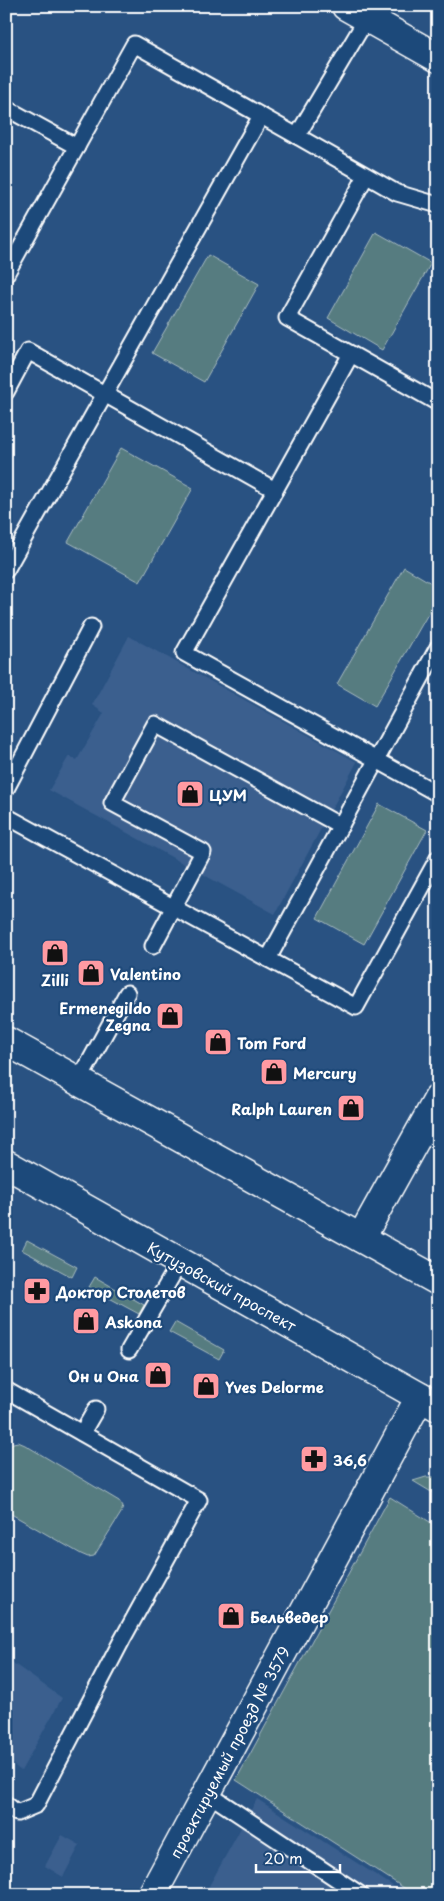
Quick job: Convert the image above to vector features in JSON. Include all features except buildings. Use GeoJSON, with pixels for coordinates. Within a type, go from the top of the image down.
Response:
{"type":"FeatureCollection","features":[{"type":"Feature","properties":{"kind":"main road"},"geometry":{"type":"LineString","coordinates":[[357,12],[438,58]]}},
{"type":"Feature","properties":{"kind":"main road"},"geometry":{"type":"LineString","coordinates":[[6,1041],[438,1281]]}},
{"type":"Feature","properties":{"kind":"main road"},"geometry":{"type":"LineString","coordinates":[[361,1238],[438,1099]]}},
{"type":"Feature","properties":{"kind":"main road","name":"Кутузовский проспект"},"geometry":{"type":"LineString","coordinates":[[6,1164],[429,1402]]}},
{"type":"Feature","properties":{"kind":"main road","name":"проектируемый проезд № 3579"},"geometry":{"type":"LineString","coordinates":[[152,1895],[207,1793],[429,1402]]}},
{"type":"Feature","properties":{"kind":"lane"},"geometry":{"type":"LineString","coordinates":[[297,136],[357,12]]}},
{"type":"Feature","properties":{"kind":"lane"},"geometry":{"type":"LineString","coordinates":[[6,274],[134,44],[397,193],[438,205]]}},
{"type":"Feature","properties":{"kind":"lane"},"geometry":{"type":"LineString","coordinates":[[6,108],[76,147]]}},
{"type":"Feature","properties":{"kind":"lane"},"geometry":{"type":"LineString","coordinates":[[6,570],[261,116]]}},
{"type":"Feature","properties":{"kind":"lane"},"geometry":{"type":"LineString","coordinates":[[366,176],[286,318],[438,403]]}},
{"type":"Feature","properties":{"kind":"lane"},"geometry":{"type":"LineString","coordinates":[[6,392],[28,351],[275,490]]}},
{"type":"Feature","properties":{"kind":"lane"},"geometry":{"type":"LineString","coordinates":[[351,354],[184,653],[438,794]]}},
{"type":"Feature","properties":{"kind":"lane"},"geometry":{"type":"LineString","coordinates":[[6,789],[91,627]]}},
{"type":"Feature","properties":{"kind":"lane"},"geometry":{"type":"LineString","coordinates":[[268,959],[438,647]]}},
{"type":"Feature","properties":{"kind":"lane"},"geometry":{"type":"LineString","coordinates":[[152,946],[203,852],[112,803],[156,724],[341,826]]}},
{"type":"Feature","properties":{"kind":"lane"},"geometry":{"type":"LineString","coordinates":[[6,816],[356,1007],[438,858]]}},
{"type":"Feature","properties":{"kind":"lane"},"geometry":{"type":"LineString","coordinates":[[79,1081],[127,993]]}},
{"type":"Feature","properties":{"kind":"lane"},"geometry":{"type":"LineString","coordinates":[[129,1350],[180,1262]]}},
{"type":"Feature","properties":{"kind":"lane"},"geometry":{"type":"LineString","coordinates":[[6,1390],[199,1500],[122,1640],[36,1805],[17,1813],[6,1804]]}},
{"type":"Feature","properties":{"kind":"lane"},"geometry":{"type":"LineString","coordinates":[[82,1433],[96,1409]]}},
{"type":"Feature","properties":{"kind":"lane"},"geometry":{"type":"LineString","coordinates":[[207,1793],[361,1895]]}},
{"type":"Feature","properties":{"kind":"shaded area"},"geometry":{"type":"Polygon","coordinates":[[[129,636],[357,762],[275,914],[49,790],[69,756],[77,760],[104,713],[92,705],[129,636]]]}},
{"type":"Feature","properties":{"kind":"shaded area"},"geometry":{"type":"Polygon","coordinates":[[[6,1658],[62,1698],[21,1771],[6,1759],[6,1658]]]}},
{"type":"Feature","properties":{"kind":"shaded area"},"geometry":{"type":"Polygon","coordinates":[[[257,1799],[407,1895],[204,1895],[257,1799]]]}},
{"type":"Feature","properties":{"kind":"shaded area"},"geometry":{"type":"Polygon","coordinates":[[[62,1835],[80,1845],[63,1877],[45,1866],[62,1835]]]}},
{"type":"Feature","properties":{"kind":"green space"},"geometry":{"type":"Polygon","coordinates":[[[376,232],[431,263],[382,350],[328,318],[376,232]]]}},
{"type":"Feature","properties":{"kind":"green space"},"geometry":{"type":"Polygon","coordinates":[[[208,255],[259,284],[204,382],[152,353],[208,255]]]}},
{"type":"Feature","properties":{"kind":"green space"},"geometry":{"type":"Polygon","coordinates":[[[121,448],[193,488],[140,582],[68,542],[121,448]]]}},
{"type":"Feature","properties":{"kind":"green space"},"geometry":{"type":"Polygon","coordinates":[[[404,567],[431,583],[432,607],[375,706],[337,684],[404,567]]]}},
{"type":"Feature","properties":{"kind":"green space"},"geometry":{"type":"Polygon","coordinates":[[[379,804],[427,830],[364,944],[317,918],[379,804]]]}},
{"type":"Feature","properties":{"kind":"green space"},"geometry":{"type":"Polygon","coordinates":[[[27,1240],[77,1267],[72,1277],[22,1250],[27,1240]]]}},
{"type":"Feature","properties":{"kind":"green space"},"geometry":{"type":"Polygon","coordinates":[[[95,1277],[144,1305],[139,1314],[89,1287],[95,1277]]]}},
{"type":"Feature","properties":{"kind":"green space"},"geometry":{"type":"Polygon","coordinates":[[[175,1322],[224,1350],[219,1359],[169,1332],[175,1322]]]}},
{"type":"Feature","properties":{"kind":"green space"},"geometry":{"type":"Polygon","coordinates":[[[18,1442],[119,1501],[123,1507],[94,1556],[88,1557],[81,1554],[6,1511],[6,1449],[13,1443],[18,1442]]]}},
{"type":"Feature","properties":{"kind":"green space"},"geometry":{"type":"Polygon","coordinates":[[[426,1477],[438,1477],[438,1496],[413,1481],[426,1477]]]}},
{"type":"Feature","properties":{"kind":"green space"},"geometry":{"type":"Polygon","coordinates":[[[390,1497],[438,1527],[438,1895],[415,1895],[236,1780],[390,1497]]]}},
{"type":"Feature","properties":{"kind":"place","name":"ЦУМ"},"geometry":{"type":"Point","coordinates":[190,794]}},
{"type":"Feature","properties":{"kind":"place","name":"Zilli"},"geometry":{"type":"Point","coordinates":[55,953]}},
{"type":"Feature","properties":{"kind":"place","name":"Valentino"},"geometry":{"type":"Point","coordinates":[91,973]}},
{"type":"Feature","properties":{"kind":"place","name":"Ermenegildo Zegna"},"geometry":{"type":"Point","coordinates":[170,1016]}},
{"type":"Feature","properties":{"kind":"place","name":"Tom Ford"},"geometry":{"type":"Point","coordinates":[218,1042]}},
{"type":"Feature","properties":{"kind":"place","name":"Mercury"},"geometry":{"type":"Point","coordinates":[274,1072]}},
{"type":"Feature","properties":{"kind":"place","name":"Ralph Lauren"},"geometry":{"type":"Point","coordinates":[351,1108]}},
{"type":"Feature","properties":{"kind":"place","name":"Доктор Столетов"},"geometry":{"type":"Point","coordinates":[37,1291]}},
{"type":"Feature","properties":{"kind":"place","name":"Askona"},"geometry":{"type":"Point","coordinates":[86,1321]}},
{"type":"Feature","properties":{"kind":"place","name":"Он и Она"},"geometry":{"type":"Point","coordinates":[158,1375]}},
{"type":"Feature","properties":{"kind":"place","name":"Yves Delorme"},"geometry":{"type":"Point","coordinates":[206,1386]}},
{"type":"Feature","properties":{"kind":"place","name":"36,6"},"geometry":{"type":"Point","coordinates":[314,1459]}},
{"type":"Feature","properties":{"kind":"place","name":"Бельведер"},"geometry":{"type":"Point","coordinates":[231,1616]}}]}
